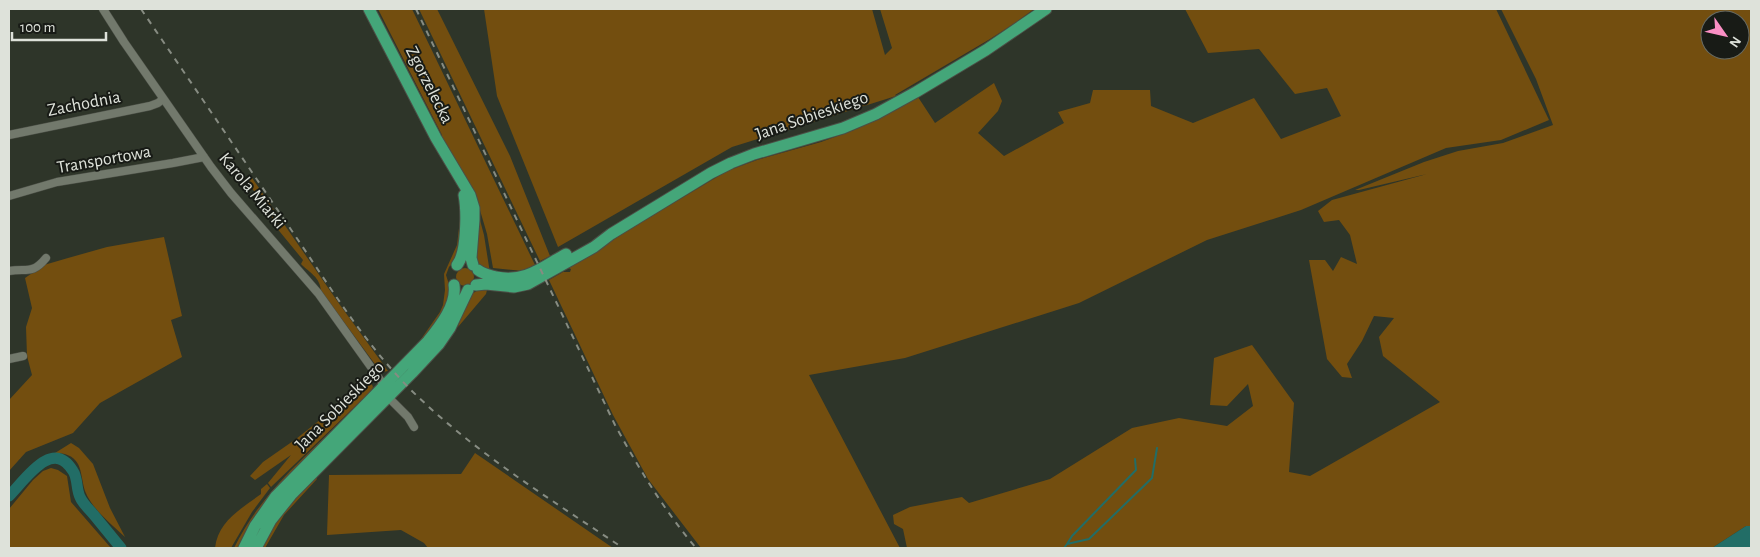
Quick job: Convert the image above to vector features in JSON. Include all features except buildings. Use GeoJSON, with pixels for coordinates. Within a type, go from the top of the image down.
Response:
{"type":"FeatureCollection","features":[{"type":"Feature","properties":{"kind":"main road","name":"Zgorzelecka"},"geometry":{"type":"LineString","coordinates":[[369,9],[458,177],[464,194],[466,207],[462,257],[457,265]]}},
{"type":"Feature","properties":{"kind":"main road","name":"Jana Sobieskiego"},"geometry":{"type":"LineString","coordinates":[[244,548],[255,526],[276,496],[384,396],[406,380],[429,356],[450,328],[472,288],[486,284],[508,288],[528,284],[594,247],[611,234],[711,173],[754,154],[834,131],[876,114],[910,96],[986,50],[1046,9]]}},
{"type":"Feature","properties":{"kind":"main road","name":"Zgorzelecka"},"geometry":{"type":"LineString","coordinates":[[458,177],[466,186],[472,202],[474,220],[471,258],[476,267]]}},
{"type":"Feature","properties":{"kind":"main road","name":"Jana Sobieskiego"},"geometry":{"type":"LineString","coordinates":[[476,267],[485,274],[503,278],[523,277],[591,242],[611,234]]}},
{"type":"Feature","properties":{"kind":"main road"},"geometry":{"type":"LineString","coordinates":[[464,262],[476,267],[479,278],[472,288],[458,288],[454,285],[451,274],[457,265],[464,262]]}},
{"type":"Feature","properties":{"kind":"main road","name":"Jana Sobieskiego"},"geometry":{"type":"LineString","coordinates":[[256,548],[268,525],[283,504],[384,396],[438,328],[452,299],[454,285]]}},
{"type":"Feature","properties":{"kind":"street","name":"Karola Miarki"},"geometry":{"type":"LineString","coordinates":[[103,9],[204,157],[231,193],[318,293],[384,396],[408,417],[414,427]]}},
{"type":"Feature","properties":{"kind":"street","name":"Zachodnia"},"geometry":{"type":"LineString","coordinates":[[9,135],[150,106],[163,99]]}},
{"type":"Feature","properties":{"kind":"street","name":"Transportowa"},"geometry":{"type":"LineString","coordinates":[[9,196],[58,182],[174,164],[204,157]]}},
{"type":"Feature","properties":{"kind":"street"},"geometry":{"type":"LineString","coordinates":[[9,271],[31,271],[40,266],[46,258]]}},
{"type":"Feature","properties":{"kind":"street"},"geometry":{"type":"LineString","coordinates":[[9,359],[23,356]]}},
{"type":"Feature","properties":{"kind":"shaded area"},"geometry":{"type":"Polygon","coordinates":[[[378,9],[412,9],[535,265],[523,271],[493,268],[487,234],[477,200],[440,136],[442,135],[378,9]]]}},
{"type":"Feature","properties":{"kind":"shaded area"},"geometry":{"type":"Polygon","coordinates":[[[419,9],[437,9],[510,156],[550,256],[540,261],[419,9]]]}},
{"type":"Feature","properties":{"kind":"shaded area"},"geometry":{"type":"Polygon","coordinates":[[[484,9],[872,9],[885,55],[892,48],[880,9],[1034,9],[990,39],[896,96],[732,147],[558,247],[497,96],[484,9]]]}},
{"type":"Feature","properties":{"kind":"shaded area"},"geometry":{"type":"Polygon","coordinates":[[[1185,9],[1496,9],[1549,120],[1501,140],[1446,148],[1301,210],[1207,240],[1079,303],[905,358],[809,375],[900,548],[701,548],[648,479],[613,415],[549,280],[563,272],[570,272],[571,269],[566,267],[727,171],[854,130],[918,97],[935,123],[994,83],[1002,101],[998,111],[978,133],[1004,156],[1064,123],[1058,112],[1090,103],[1093,90],[1150,90],[1151,106],[1193,123],[1254,98],[1281,139],[1341,116],[1327,88],[1295,94],[1259,49],[1208,53],[1185,9]]]}},
{"type":"Feature","properties":{"kind":"shaded area"},"geometry":{"type":"Polygon","coordinates":[[[1501,9],[1751,9],[1751,526],[1746,526],[1712,548],[907,548],[903,529],[894,524],[893,515],[910,507],[962,497],[969,503],[1050,479],[1132,428],[1179,418],[1227,426],[1253,406],[1248,384],[1227,406],[1210,405],[1214,358],[1252,345],[1294,403],[1289,472],[1310,476],[1440,402],[1383,356],[1379,337],[1394,318],[1374,316],[1362,341],[1347,364],[1352,378],[1342,377],[1327,359],[1309,260],[1325,260],[1333,271],[1341,257],[1357,264],[1350,235],[1339,220],[1324,222],[1318,211],[1332,200],[1427,174],[1355,190],[1424,162],[1458,151],[1503,143],[1553,125],[1536,79],[1501,9]]]}},
{"type":"Feature","properties":{"kind":"shaded area"},"geometry":{"type":"Polygon","coordinates":[[[250,175],[388,371],[380,371],[321,291],[317,279],[301,264],[303,260],[271,221],[273,219],[245,178],[250,175]]]}},
{"type":"Feature","properties":{"kind":"shaded area"},"geometry":{"type":"Polygon","coordinates":[[[477,209],[484,235],[490,273],[485,271],[475,259],[477,209]]]}},
{"type":"Feature","properties":{"kind":"shaded area"},"geometry":{"type":"Polygon","coordinates":[[[461,211],[460,255],[449,267],[446,275],[451,291],[447,305],[426,338],[419,342],[443,305],[445,290],[444,274],[457,245],[461,211]]]}},
{"type":"Feature","properties":{"kind":"shaded area"},"geometry":{"type":"Polygon","coordinates":[[[164,237],[182,316],[171,320],[182,357],[100,403],[73,433],[26,452],[9,471],[9,400],[32,375],[27,356],[26,327],[32,308],[25,278],[44,265],[107,247],[164,237]]]}},
{"type":"Feature","properties":{"kind":"shaded area"},"geometry":{"type":"Polygon","coordinates":[[[461,268],[469,268],[474,273],[472,284],[461,286],[456,281],[456,273],[461,268]]]}},
{"type":"Feature","properties":{"kind":"shaded area"},"geometry":{"type":"Polygon","coordinates":[[[488,286],[486,294],[458,327],[468,296],[488,286]]]}},
{"type":"Feature","properties":{"kind":"shaded area"},"geometry":{"type":"Polygon","coordinates":[[[370,380],[373,387],[371,391],[271,487],[268,483],[291,455],[255,480],[250,476],[263,462],[296,439],[370,380]]]}},
{"type":"Feature","properties":{"kind":"shaded area"},"geometry":{"type":"Polygon","coordinates":[[[354,410],[257,516],[237,548],[234,548],[245,528],[272,491],[304,457],[354,410]]]}},
{"type":"Feature","properties":{"kind":"shaded area"},"geometry":{"type":"Polygon","coordinates":[[[71,443],[79,448],[93,464],[110,508],[125,537],[102,516],[88,498],[78,464],[74,458],[62,453],[55,453],[71,443]]]}},
{"type":"Feature","properties":{"kind":"shaded area"},"geometry":{"type":"Polygon","coordinates":[[[475,453],[613,548],[428,548],[424,543],[401,530],[327,535],[329,475],[461,474],[475,453]]]}},
{"type":"Feature","properties":{"kind":"shaded area"},"geometry":{"type":"Polygon","coordinates":[[[51,468],[67,476],[71,502],[111,548],[9,548],[9,509],[33,480],[43,471],[51,468]]]}},
{"type":"Feature","properties":{"kind":"shaded area"},"geometry":{"type":"Polygon","coordinates":[[[315,476],[317,479],[284,515],[265,548],[260,548],[271,527],[315,476]]]}},
{"type":"Feature","properties":{"kind":"shaded area"},"geometry":{"type":"Polygon","coordinates":[[[267,484],[270,488],[252,512],[231,548],[215,548],[217,539],[226,523],[238,511],[261,494],[261,489],[267,484]]]}},
{"type":"Feature","properties":{"kind":"water"},"geometry":{"type":"Polygon","coordinates":[[[1746,526],[1751,526],[1751,548],[1712,548],[1746,526]]]}},
{"type":"Feature","properties":{"kind":"waterway"},"geometry":{"type":"LineString","coordinates":[[1064,548],[1067,544],[1089,539],[1152,478],[1157,448]]}},
{"type":"Feature","properties":{"kind":"waterway"},"geometry":{"type":"LineString","coordinates":[[9,496],[39,465],[56,458],[65,462],[75,474],[79,494],[83,502],[121,548]]}},
{"type":"Feature","properties":{"kind":"waterway"},"geometry":{"type":"LineString","coordinates":[[1067,544],[1072,536],[1136,470],[1135,459]]}},
{"type":"Feature","properties":{"kind":"railway"},"geometry":{"type":"LineString","coordinates":[[141,9],[335,295],[378,354],[394,372],[435,413],[460,434],[540,493],[623,548]]}},
{"type":"Feature","properties":{"kind":"railway"},"geometry":{"type":"LineString","coordinates":[[416,9],[615,425],[652,489],[696,548]]}}]}
